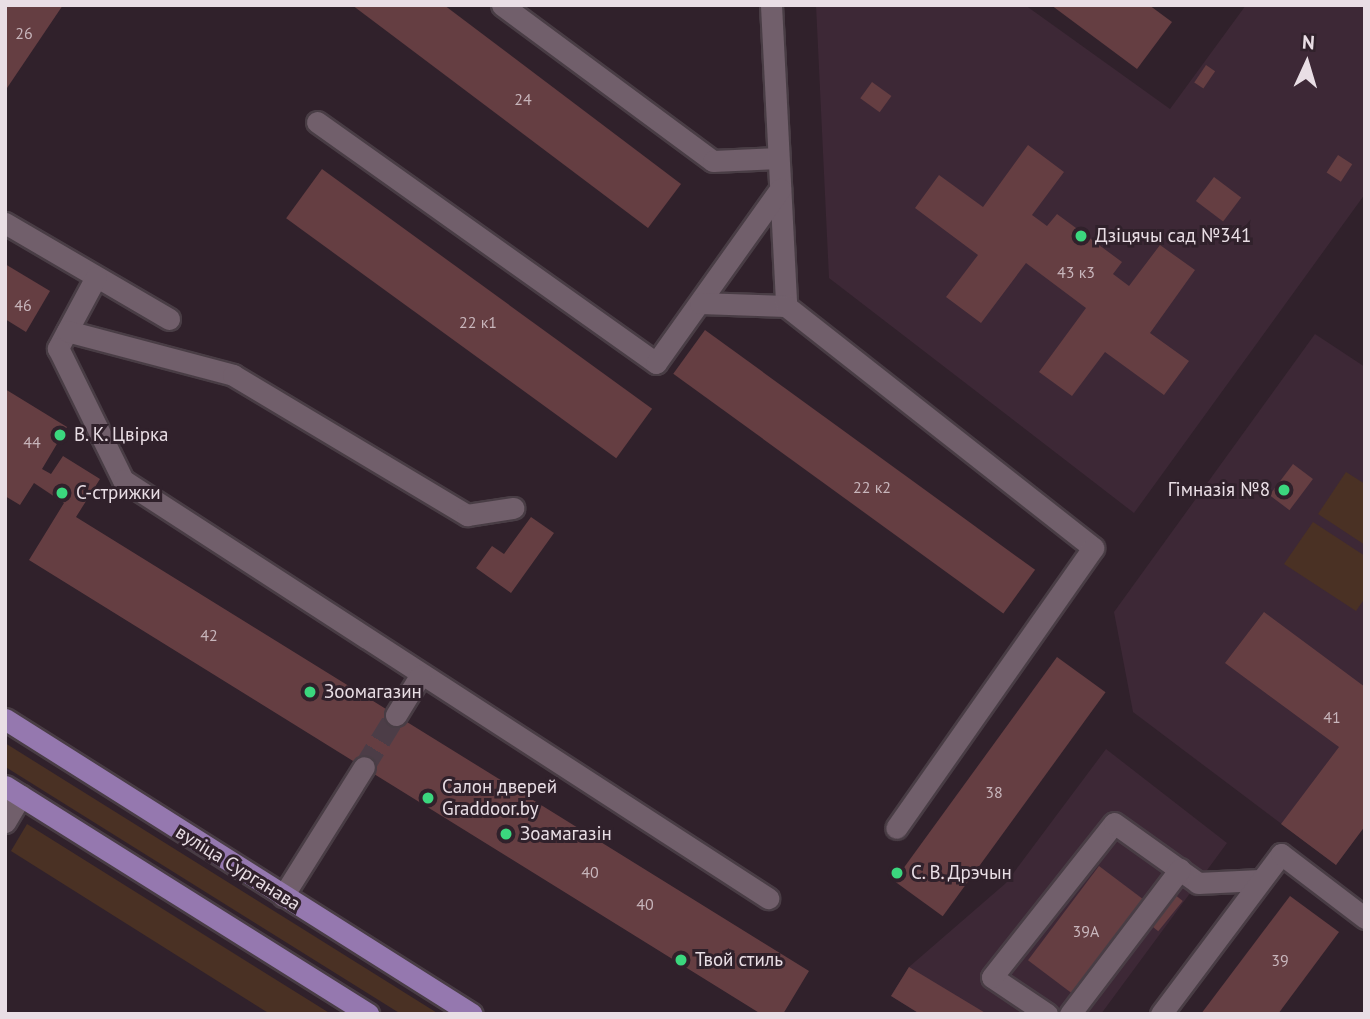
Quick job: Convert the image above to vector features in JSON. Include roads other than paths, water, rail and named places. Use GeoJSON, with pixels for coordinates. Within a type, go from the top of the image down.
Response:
{"type":"FeatureCollection","features":[{"type":"Feature","properties":{"kind":"main road","name":"вуліца Сурганава"},"geometry":{"type":"LineString","coordinates":[[5,719],[472,1014]]}},
{"type":"Feature","properties":{"kind":"main road"},"geometry":{"type":"LineString","coordinates":[[13,790],[368,1014]]}},
{"type":"Feature","properties":{"kind":"lane"},"geometry":{"type":"LineString","coordinates":[[502,5],[713,161],[778,158]]}},
{"type":"Feature","properties":{"kind":"lane"},"geometry":{"type":"LineString","coordinates":[[771,5],[786,306]]}},
{"type":"Feature","properties":{"kind":"lane"},"geometry":{"type":"LineString","coordinates":[[317,122],[656,363],[780,190]]}},
{"type":"Feature","properties":{"kind":"lane"},"geometry":{"type":"LineString","coordinates":[[5,223],[169,319]]}},
{"type":"Feature","properties":{"kind":"lane"},"geometry":{"type":"LineString","coordinates":[[96,277],[58,348],[123,480],[420,676],[768,898]]}},
{"type":"Feature","properties":{"kind":"lane"},"geometry":{"type":"LineString","coordinates":[[700,303],[786,306],[1093,548],[896,828]]}},
{"type":"Feature","properties":{"kind":"lane"},"geometry":{"type":"LineString","coordinates":[[67,331],[233,375],[467,515],[513,508]]}},
{"type":"Feature","properties":{"kind":"lane"},"geometry":{"type":"LineString","coordinates":[[396,715],[420,676]]}},
{"type":"Feature","properties":{"kind":"lane"},"geometry":{"type":"LineString","coordinates":[[283,896],[364,767]]}},
{"type":"Feature","properties":{"kind":"lane"},"geometry":{"type":"LineString","coordinates":[[5,822],[13,790]]}},
{"type":"Feature","properties":{"kind":"lane"},"geometry":{"type":"LineString","coordinates":[[1047,1014],[992,977],[1106,828],[1114,823],[1198,883],[1260,880]]}},
{"type":"Feature","properties":{"kind":"lane"},"geometry":{"type":"LineString","coordinates":[[1161,1014],[1281,854],[1365,918]]}},
{"type":"Feature","properties":{"kind":"lane"},"geometry":{"type":"LineString","coordinates":[[1070,1014],[1180,869]]}},
{"type":"Feature","properties":{"kind":"tunnel"},"geometry":{"type":"LineString","coordinates":[[364,767],[396,715]]}},
{"type":"Feature","properties":{"kind":"place","name":"Дзіцячы сад №341"},"geometry":{"type":"Point","coordinates":[1081,236]}},
{"type":"Feature","properties":{"kind":"place","name":"В. К. Цвірка"},"geometry":{"type":"Point","coordinates":[60,435]}},
{"type":"Feature","properties":{"kind":"place","name":"Гімназія №8"},"geometry":{"type":"Point","coordinates":[1284,490]}},
{"type":"Feature","properties":{"kind":"place","name":"С-стрижки"},"geometry":{"type":"Point","coordinates":[62,493]}},
{"type":"Feature","properties":{"kind":"place","name":"Зоомагазин"},"geometry":{"type":"Point","coordinates":[310,692]}},
{"type":"Feature","properties":{"kind":"place","name":"Салон дверей Graddoor.by"},"geometry":{"type":"Point","coordinates":[428,798]}},
{"type":"Feature","properties":{"kind":"place","name":"Зоамагазін"},"geometry":{"type":"Point","coordinates":[506,834]}},
{"type":"Feature","properties":{"kind":"place","name":"С. В. Дрэчын"},"geometry":{"type":"Point","coordinates":[897,873]}},
{"type":"Feature","properties":{"kind":"place","name":"Твой стиль"},"geometry":{"type":"Point","coordinates":[681,960]}}]}
